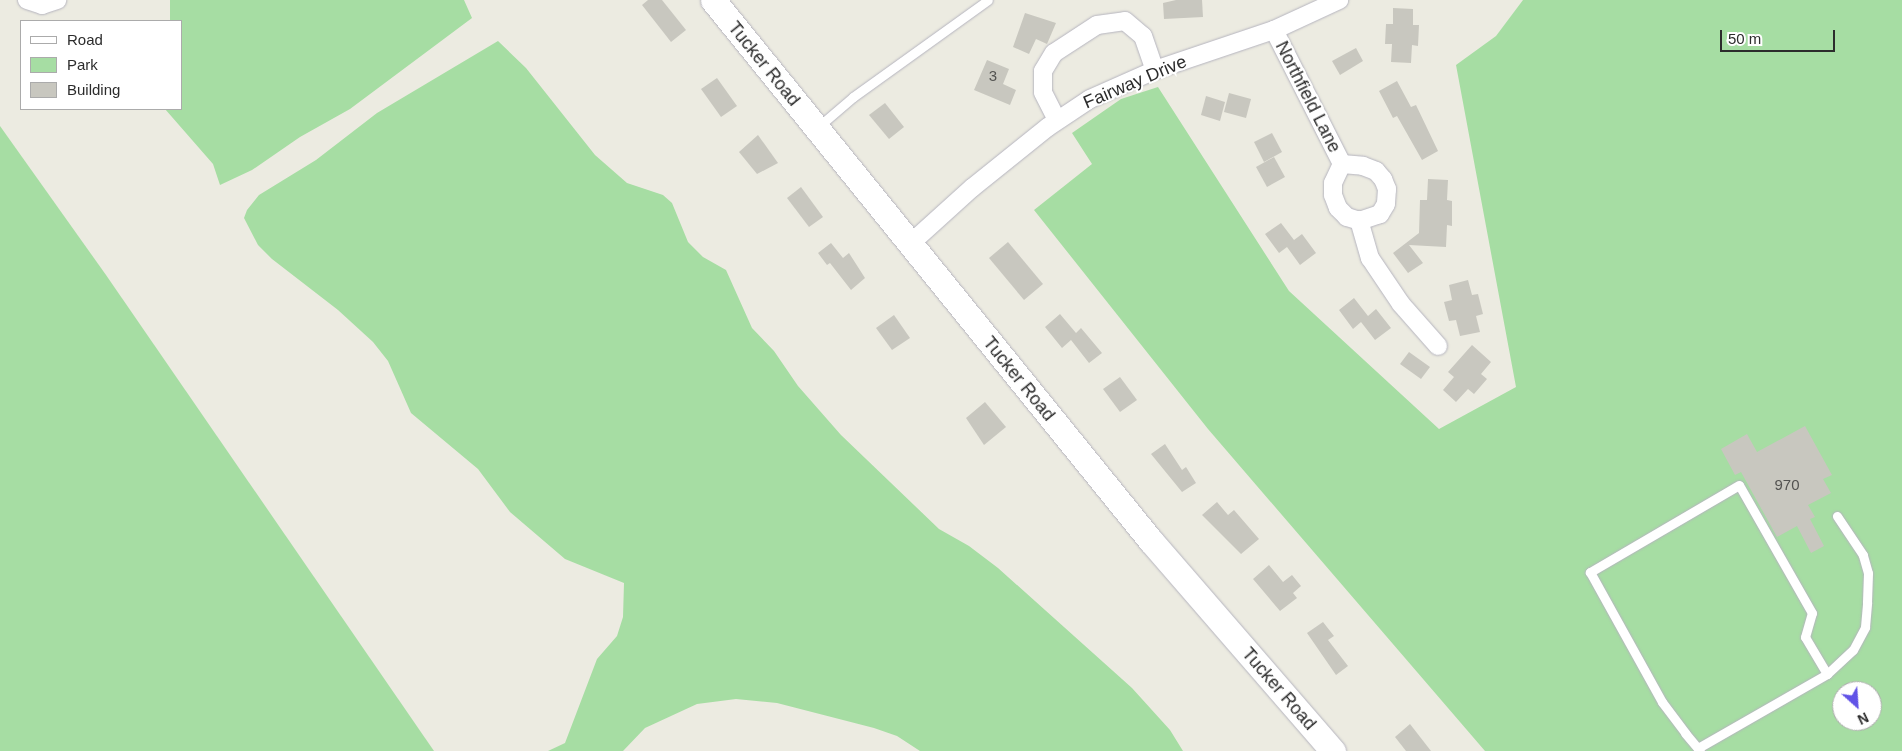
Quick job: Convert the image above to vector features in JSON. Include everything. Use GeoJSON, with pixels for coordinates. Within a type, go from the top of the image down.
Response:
{"type":"FeatureCollection","features":[{"type":"Feature","properties":{"kind":"main road","name":"Tucker Road"},"geometry":{"type":"LineString","coordinates":[[713,0],[1151,540],[1333,751]]}},
{"type":"Feature","properties":{"kind":"street"},"geometry":{"type":"LineString","coordinates":[[28,0],[42,5],[57,0]]}},
{"type":"Feature","properties":{"kind":"street","name":"Fairway Drive"},"geometry":{"type":"LineString","coordinates":[[910,244],[952,204],[1057,120],[1102,92],[1155,70],[1274,30],[1339,0]]}},
{"type":"Feature","properties":{"kind":"street"},"geometry":{"type":"LineString","coordinates":[[1057,120],[1043,92],[1043,71],[1054,53],[1097,25],[1125,21],[1143,36],[1155,70]]}},
{"type":"Feature","properties":{"kind":"street","name":"Northfield Lane"},"geometry":{"type":"LineString","coordinates":[[1274,30],[1342,164]]}},
{"type":"Feature","properties":{"kind":"street","name":"Northfield Lane"},"geometry":{"type":"LineString","coordinates":[[1342,164],[1376,171],[1387,189],[1386,204],[1380,214],[1359,220],[1347,217],[1338,208],[1333,195],[1333,183],[1342,164]]}},
{"type":"Feature","properties":{"kind":"street"},"geometry":{"type":"LineString","coordinates":[[1359,220],[1363,243],[1375,266],[1401,304],[1438,346]]}},
{"type":"Feature","properties":{"kind":"lane"},"geometry":{"type":"LineString","coordinates":[[816,128],[853,97],[988,0]]}},
{"type":"Feature","properties":{"kind":"lane"},"geometry":{"type":"LineString","coordinates":[[1827,674],[1805,636],[1812,613],[1739,485],[1590,572],[1662,702],[1699,750],[1827,674],[1853,650],[1864,627],[1868,573],[1863,555],[1837,516]]}},
{"type":"Feature","properties":{"kind":"green space"},"geometry":{"type":"Polygon","coordinates":[[[170,0],[464,0],[472,18],[350,109],[300,137],[252,170],[220,185],[213,164],[166,110],[182,110],[182,20],[170,20],[170,0]]]}},
{"type":"Feature","properties":{"kind":"green space"},"geometry":{"type":"Polygon","coordinates":[[[1523,0],[1902,0],[1902,751],[1485,751],[1208,429],[1034,210],[1092,164],[1072,133],[1121,99],[1158,87],[1289,291],[1439,429],[1516,387],[1456,65],[1496,36],[1523,0]]]}},
{"type":"Feature","properties":{"kind":"green space"},"geometry":{"type":"Polygon","coordinates":[[[498,41],[526,68],[595,155],[627,183],[663,195],[672,203],[688,242],[703,257],[726,270],[752,328],[774,351],[798,386],[841,435],[939,529],[969,546],[998,568],[1132,688],[1170,730],[1183,751],[920,751],[897,736],[874,728],[777,703],[736,699],[697,704],[645,728],[623,751],[548,751],[565,743],[597,659],[617,636],[623,617],[624,583],[565,559],[510,512],[478,469],[411,413],[388,361],[373,342],[338,310],[272,259],[258,245],[244,218],[247,210],[259,195],[316,160],[377,113],[498,41]]]}},
{"type":"Feature","properties":{"kind":"green space"},"geometry":{"type":"Polygon","coordinates":[[[0,126],[106,275],[434,751],[0,751],[0,126]]]}},
{"type":"Feature","properties":{"kind":"building"},"geometry":{"type":"Polygon","coordinates":[[[648,0],[662,0],[686,30],[671,42],[642,5],[648,0]]]}},
{"type":"Feature","properties":{"kind":"building"},"geometry":{"type":"Polygon","coordinates":[[[1176,0],[1202,0],[1203,17],[1164,19],[1163,3],[1176,0]]]}},
{"type":"Feature","properties":{"kind":"building"},"geometry":{"type":"Polygon","coordinates":[[[1393,8],[1413,9],[1413,25],[1419,25],[1418,46],[1412,45],[1411,63],[1391,62],[1392,44],[1385,44],[1386,24],[1393,24],[1393,8]]]}},
{"type":"Feature","properties":{"kind":"building"},"geometry":{"type":"Polygon","coordinates":[[[1025,13],[1056,23],[1047,44],[1036,39],[1029,54],[1013,47],[1025,13]]]}},
{"type":"Feature","properties":{"kind":"building"},"geometry":{"type":"Polygon","coordinates":[[[1356,48],[1363,61],[1340,75],[1332,61],[1356,48]]]}},
{"type":"Feature","properties":{"kind":"building"},"geometry":{"type":"Polygon","coordinates":[[[987,60],[1009,69],[1003,84],[1016,90],[1010,105],[974,90],[987,60]]]}},
{"type":"Feature","properties":{"kind":"building"},"geometry":{"type":"Polygon","coordinates":[[[717,78],[737,106],[721,117],[701,89],[717,78]]]}},
{"type":"Feature","properties":{"kind":"building"},"geometry":{"type":"Polygon","coordinates":[[[1397,81],[1411,107],[1416,105],[1438,151],[1422,160],[1397,116],[1393,118],[1379,91],[1397,81]]]}},
{"type":"Feature","properties":{"kind":"building"},"geometry":{"type":"Polygon","coordinates":[[[1229,93],[1251,99],[1246,118],[1224,112],[1229,93]]]}},
{"type":"Feature","properties":{"kind":"building"},"geometry":{"type":"Polygon","coordinates":[[[1206,96],[1225,102],[1220,121],[1201,115],[1206,96]]]}},
{"type":"Feature","properties":{"kind":"building"},"geometry":{"type":"Polygon","coordinates":[[[885,103],[904,127],[889,139],[869,115],[885,103]]]}},
{"type":"Feature","properties":{"kind":"building"},"geometry":{"type":"Polygon","coordinates":[[[1272,133],[1282,152],[1264,162],[1254,142],[1272,133]]]}},
{"type":"Feature","properties":{"kind":"building"},"geometry":{"type":"Polygon","coordinates":[[[758,135],[778,163],[757,174],[739,152],[758,135]]]}},
{"type":"Feature","properties":{"kind":"building"},"geometry":{"type":"Polygon","coordinates":[[[1274,157],[1285,177],[1267,187],[1256,167],[1274,157]]]}},
{"type":"Feature","properties":{"kind":"building"},"geometry":{"type":"Polygon","coordinates":[[[1428,179],[1448,180],[1447,200],[1452,201],[1452,226],[1447,225],[1446,247],[1409,245],[1423,263],[1408,273],[1393,253],[1419,233],[1420,200],[1427,200],[1428,179]]]}},
{"type":"Feature","properties":{"kind":"building"},"geometry":{"type":"Polygon","coordinates":[[[801,187],[823,217],[809,227],[787,198],[801,187]]]}},
{"type":"Feature","properties":{"kind":"building"},"geometry":{"type":"Polygon","coordinates":[[[1281,223],[1294,240],[1302,234],[1316,253],[1300,265],[1287,247],[1279,253],[1265,234],[1281,223]]]}},
{"type":"Feature","properties":{"kind":"building"},"geometry":{"type":"Polygon","coordinates":[[[1008,242],[1043,284],[1024,300],[989,258],[1008,242]]]}},
{"type":"Feature","properties":{"kind":"building"},"geometry":{"type":"Polygon","coordinates":[[[831,243],[843,258],[849,253],[865,278],[851,290],[830,263],[827,265],[818,253],[831,243]]]}},
{"type":"Feature","properties":{"kind":"building"},"geometry":{"type":"Polygon","coordinates":[[[1468,280],[1472,295],[1478,294],[1483,314],[1476,316],[1480,332],[1460,336],[1456,320],[1449,321],[1444,302],[1452,300],[1449,285],[1468,280]]]}},
{"type":"Feature","properties":{"kind":"building"},"geometry":{"type":"Polygon","coordinates":[[[1354,298],[1368,316],[1376,309],[1391,328],[1375,340],[1361,322],[1353,329],[1339,310],[1354,298]]]}},
{"type":"Feature","properties":{"kind":"building"},"geometry":{"type":"Polygon","coordinates":[[[1060,314],[1076,333],[1081,328],[1102,353],[1089,363],[1071,340],[1062,348],[1045,327],[1060,314]]]}},
{"type":"Feature","properties":{"kind":"building"},"geometry":{"type":"Polygon","coordinates":[[[894,315],[910,338],[892,350],[876,328],[894,315]]]}},
{"type":"Feature","properties":{"kind":"building"},"geometry":{"type":"Polygon","coordinates":[[[1472,345],[1491,362],[1481,374],[1487,379],[1474,394],[1468,389],[1456,402],[1443,390],[1454,377],[1448,372],[1472,345]]]}},
{"type":"Feature","properties":{"kind":"building"},"geometry":{"type":"Polygon","coordinates":[[[1409,352],[1430,367],[1421,379],[1400,364],[1409,352]]]}},
{"type":"Feature","properties":{"kind":"building"},"geometry":{"type":"Polygon","coordinates":[[[1120,377],[1137,400],[1120,412],[1103,389],[1120,377]]]}},
{"type":"Feature","properties":{"kind":"building"},"geometry":{"type":"Polygon","coordinates":[[[985,402],[1006,427],[984,445],[966,418],[985,402]]]}},
{"type":"Feature","properties":{"kind":"building"},"geometry":{"type":"Polygon","coordinates":[[[1805,426],[1832,475],[1823,479],[1831,493],[1808,505],[1815,517],[1810,519],[1824,546],[1811,553],[1797,526],[1777,537],[1741,472],[1735,475],[1721,449],[1747,434],[1757,452],[1805,426]]]}},
{"type":"Feature","properties":{"kind":"building"},"geometry":{"type":"Polygon","coordinates":[[[1165,444],[1182,470],[1186,467],[1196,483],[1182,492],[1151,454],[1165,444]]]}},
{"type":"Feature","properties":{"kind":"building"},"geometry":{"type":"Polygon","coordinates":[[[1217,502],[1228,515],[1234,510],[1259,539],[1241,554],[1202,515],[1217,502]]]}},
{"type":"Feature","properties":{"kind":"building"},"geometry":{"type":"Polygon","coordinates":[[[1269,565],[1283,582],[1292,575],[1301,586],[1293,593],[1297,598],[1280,611],[1253,579],[1269,565]]]}},
{"type":"Feature","properties":{"kind":"building"},"geometry":{"type":"Polygon","coordinates":[[[1323,622],[1334,636],[1328,640],[1348,666],[1336,675],[1307,633],[1323,622]]]}},
{"type":"Feature","properties":{"kind":"building"},"geometry":{"type":"Polygon","coordinates":[[[1410,724],[1431,751],[1406,751],[1395,737],[1410,724]]]}}]}
